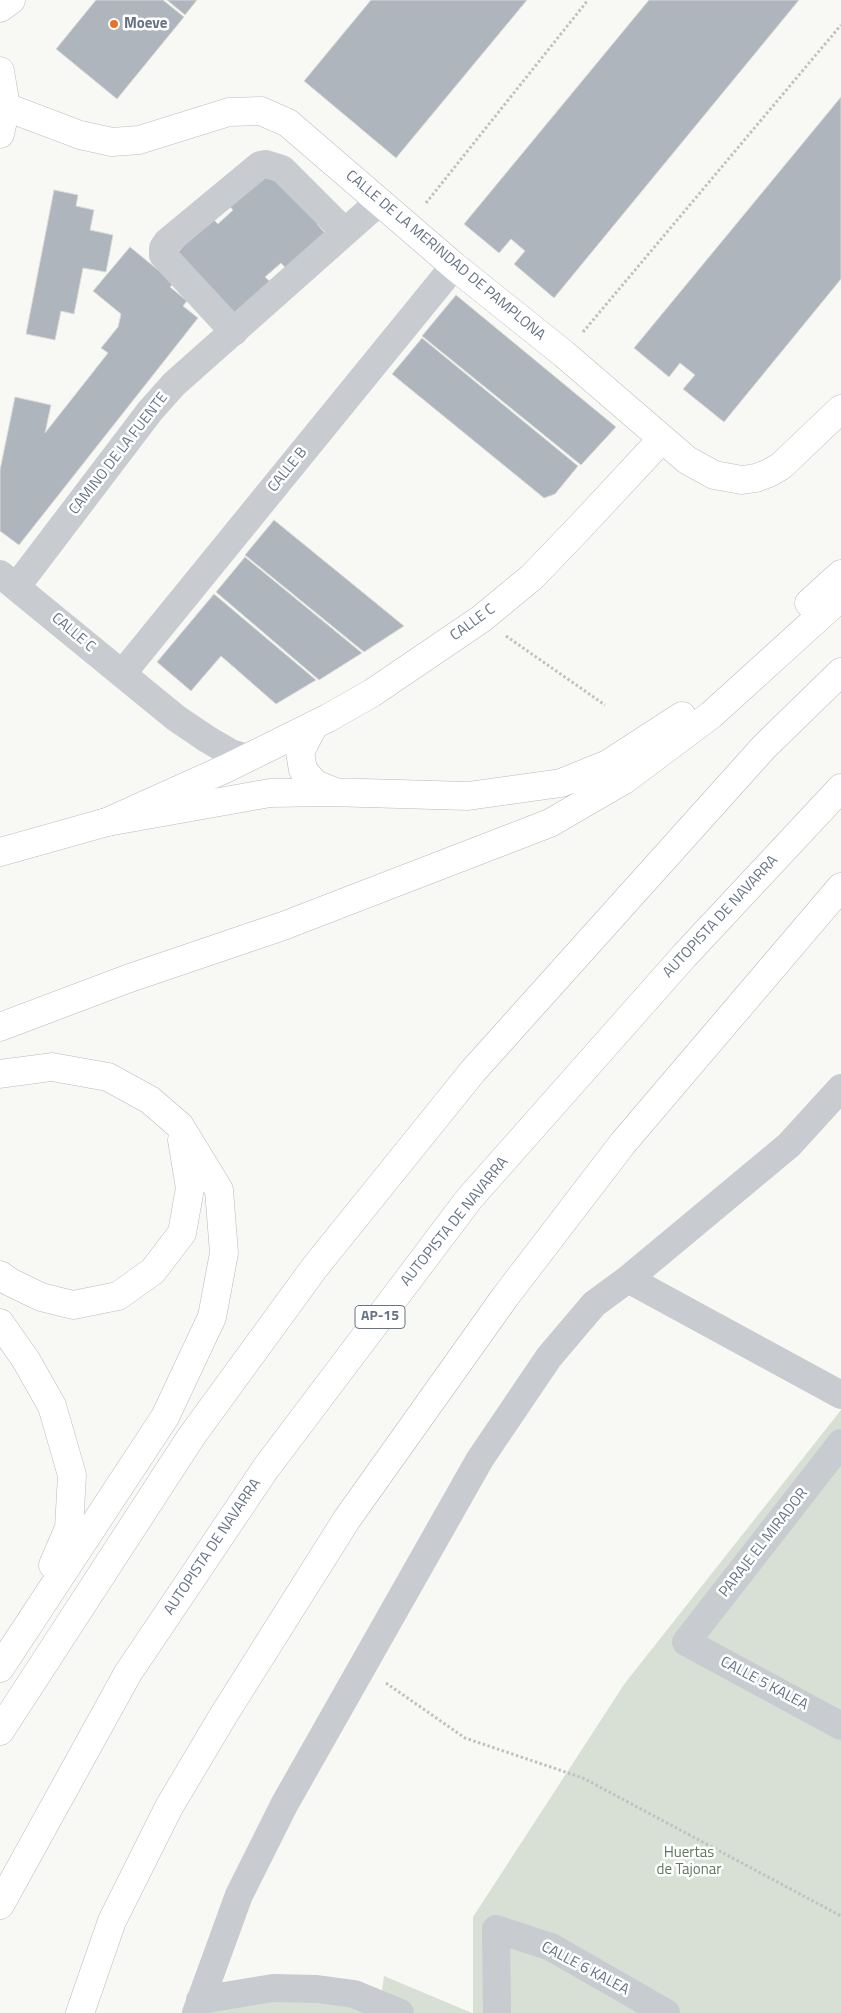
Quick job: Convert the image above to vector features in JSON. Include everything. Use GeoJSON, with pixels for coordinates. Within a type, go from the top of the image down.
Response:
{"type":"FeatureCollection","features":[{"type":"Feature","properties":{"kind":"main road"},"geometry":{"type":"LineString","coordinates":[[0,8],[12,0]]}},
{"type":"Feature","properties":{"kind":"main road"},"geometry":{"type":"LineString","coordinates":[[0,71],[6,107],[0,134]]}},
{"type":"Feature","properties":{"kind":"main road","name":"CALLE DE LA MERINDAD DE PAMPLONA"},"geometry":{"type":"LineString","coordinates":[[6,107],[80,135],[112,142],[139,140],[229,112],[261,111],[288,123],[454,266],[564,354],[687,460],[714,475],[742,480],[756,478],[769,473],[781,466],[841,409]]}},
{"type":"Feature","properties":{"kind":"main road","name":"CALLE C"},"geometry":{"type":"LineString","coordinates":[[107,822],[314,725],[372,693],[481,619],[532,577],[662,439]]}},
{"type":"Feature","properties":{"kind":"main road"},"geometry":{"type":"LineString","coordinates":[[0,852],[107,822],[270,793],[335,792],[468,796],[560,783],[608,764],[704,701],[841,574]]}},
{"type":"Feature","properties":{"kind":"main road"},"geometry":{"type":"LineString","coordinates":[[0,1027],[127,979],[283,926],[550,823],[624,780],[712,715],[841,597]]}},
{"type":"Feature","properties":{"kind":"main road"},"geometry":{"type":"LineString","coordinates":[[0,1731],[191,1437],[315,1267],[473,1071],[764,747],[841,672]]}},
{"type":"Feature","properties":{"kind":"main road"},"geometry":{"type":"LineString","coordinates":[[314,725],[300,752],[303,770],[315,784],[335,792]]}},
{"type":"Feature","properties":{"kind":"main road","name":"AUTOPISTA DE NAVARRA"},"geometry":{"type":"LineString","coordinates":[[0,1905],[128,1673],[266,1468],[469,1199],[685,955],[841,788]]}},
{"type":"Feature","properties":{"kind":"main road"},"geometry":{"type":"LineString","coordinates":[[80,2013],[112,1922],[169,1807],[223,1716],[347,1519],[505,1297],[623,1144],[841,888]]}},
{"type":"Feature","properties":{"kind":"main road"},"geometry":{"type":"LineString","coordinates":[[0,1074],[52,1067],[108,1077],[150,1100],[180,1126],[219,1190],[224,1253],[212,1317],[165,1417],[0,1668]]}},
{"type":"Feature","properties":{"kind":"main road"},"geometry":{"type":"LineString","coordinates":[[0,1275],[10,1282],[42,1297],[73,1305],[118,1296],[153,1271],[182,1233],[190,1188],[180,1126]]}},
{"type":"Feature","properties":{"kind":"main road"},"geometry":{"type":"LineString","coordinates":[[0,1323],[26,1360],[52,1406],[72,1475],[69,1528],[22,1635]]}},
{"type":"Feature","properties":{"kind":"street"},"geometry":{"type":"LineString","coordinates":[[234,332],[163,256],[163,248],[167,242],[260,165],[266,164],[282,168],[345,232]]}},
{"type":"Feature","properties":{"kind":"street","name":"CAMINO DE LA FUENTE"},"geometry":{"type":"LineString","coordinates":[[8,580],[174,384],[379,202]]}},
{"type":"Feature","properties":{"kind":"street","name":"CALLE B"},"geometry":{"type":"LineString","coordinates":[[122,674],[454,266]]}},
{"type":"Feature","properties":{"kind":"street","name":"CALLE C"},"geometry":{"type":"LineString","coordinates":[[8,580],[176,718],[206,739],[231,753],[247,758]]}},
{"type":"Feature","properties":{"kind":"street"},"geometry":{"type":"LineString","coordinates":[[198,2006],[239,1895],[284,1805],[480,1459],[549,1357],[594,1304],[628,1279],[789,1145],[841,1088]]}},
{"type":"Feature","properties":{"kind":"street"},"geometry":{"type":"LineString","coordinates":[[628,1279],[841,1395]]}},
{"type":"Feature","properties":{"kind":"street","name":"PARAJE EL MIRADOR"},"geometry":{"type":"LineString","coordinates":[[686,1642],[841,1443]]}},
{"type":"Feature","properties":{"kind":"street","name":"CALLE 5 KALEA"},"geometry":{"type":"LineString","coordinates":[[686,1642],[841,1726]]}},
{"type":"Feature","properties":{"kind":"street","name":"CALLE 6 KALEA"},"geometry":{"type":"LineString","coordinates":[[497,2013],[496,1929],[551,1948],[666,2013]]}},
{"type":"Feature","properties":{"kind":"street"},"geometry":{"type":"LineString","coordinates":[[198,2006],[273,1988],[317,1989],[354,1994],[400,2013]]}},
{"type":"Feature","properties":{"kind":"path"},"geometry":{"type":"LineString","coordinates":[[408,225],[588,0]]}},
{"type":"Feature","properties":{"kind":"path"},"geometry":{"type":"LineString","coordinates":[[564,354],[841,25]]}},
{"type":"Feature","properties":{"kind":"path"},"geometry":{"type":"LineString","coordinates":[[481,619],[605,705]]}},
{"type":"Feature","properties":{"kind":"path"},"geometry":{"type":"LineString","coordinates":[[362,1667],[465,1738],[583,1778],[841,1916]]}},
{"type":"Feature","properties":{"kind":"green space","name":"Huertas de Tajonar"},"geometry":{"type":"Polygon","coordinates":[[[841,1410],[841,2013],[473,2013],[473,1917],[625,1683],[841,1410]]]}},
{"type":"Feature","properties":{"kind":"green space"},"geometry":{"type":"Polygon","coordinates":[[[384,1976],[472,2013],[196,2013],[273,1988],[380,2005],[384,1976]]]}},
{"type":"Feature","properties":{"kind":"building"},"geometry":{"type":"Polygon","coordinates":[[[96,0],[163,0],[184,17],[117,99],[56,49],[96,0]]]}},
{"type":"Feature","properties":{"kind":"building"},"geometry":{"type":"Polygon","coordinates":[[[167,0],[197,0],[185,15],[167,0]]]}},
{"type":"Feature","properties":{"kind":"building"},"geometry":{"type":"Polygon","coordinates":[[[371,0],[527,0],[396,158],[304,81],[371,0]]]}},
{"type":"Feature","properties":{"kind":"building"},"geometry":{"type":"Polygon","coordinates":[[[649,0],[799,0],[554,298],[514,264],[525,251],[511,239],[499,253],[464,224],[649,0]]]}},
{"type":"Feature","properties":{"kind":"building"},"geometry":{"type":"Polygon","coordinates":[[[841,97],[841,279],[724,422],[683,389],[695,375],[680,363],[669,377],[634,348],[841,97]]]}},
{"type":"Feature","properties":{"kind":"building"},"geometry":{"type":"Polygon","coordinates":[[[267,171],[319,222],[317,224],[325,233],[289,272],[281,263],[265,277],[274,285],[236,314],[178,252],[210,216],[218,224],[233,210],[225,202],[267,171]]]}},
{"type":"Feature","properties":{"kind":"building"},"geometry":{"type":"Polygon","coordinates":[[[54,190],[78,195],[76,206],[94,210],[90,230],[113,235],[106,272],[83,268],[74,314],[61,311],[55,340],[26,334],[54,190]]]}},
{"type":"Feature","properties":{"kind":"building"},"geometry":{"type":"Polygon","coordinates":[[[130,247],[174,283],[170,287],[187,301],[183,306],[198,318],[19,545],[0,531],[0,470],[15,397],[51,405],[45,433],[108,353],[101,348],[118,327],[121,314],[93,291],[130,247]]]}},
{"type":"Feature","properties":{"kind":"building"},"geometry":{"type":"Polygon","coordinates":[[[456,295],[616,427],[581,465],[422,336],[456,295]]]}},
{"type":"Feature","properties":{"kind":"building"},"geometry":{"type":"Polygon","coordinates":[[[422,338],[578,466],[555,494],[544,498],[392,374],[422,338]]]}},
{"type":"Feature","properties":{"kind":"building"},"geometry":{"type":"Polygon","coordinates":[[[274,520],[404,626],[364,652],[245,555],[274,520]]]}},
{"type":"Feature","properties":{"kind":"building"},"geometry":{"type":"Polygon","coordinates":[[[245,557],[362,653],[319,680],[216,592],[245,557]]]}},
{"type":"Feature","properties":{"kind":"building"},"geometry":{"type":"Polygon","coordinates":[[[214,594],[316,680],[276,704],[221,656],[191,691],[157,662],[214,594]]]}},
{"type":"Feature","properties":{"kind":"place","name":"Moeve"},"geometry":{"type":"Point","coordinates":[114,24]}}]}
